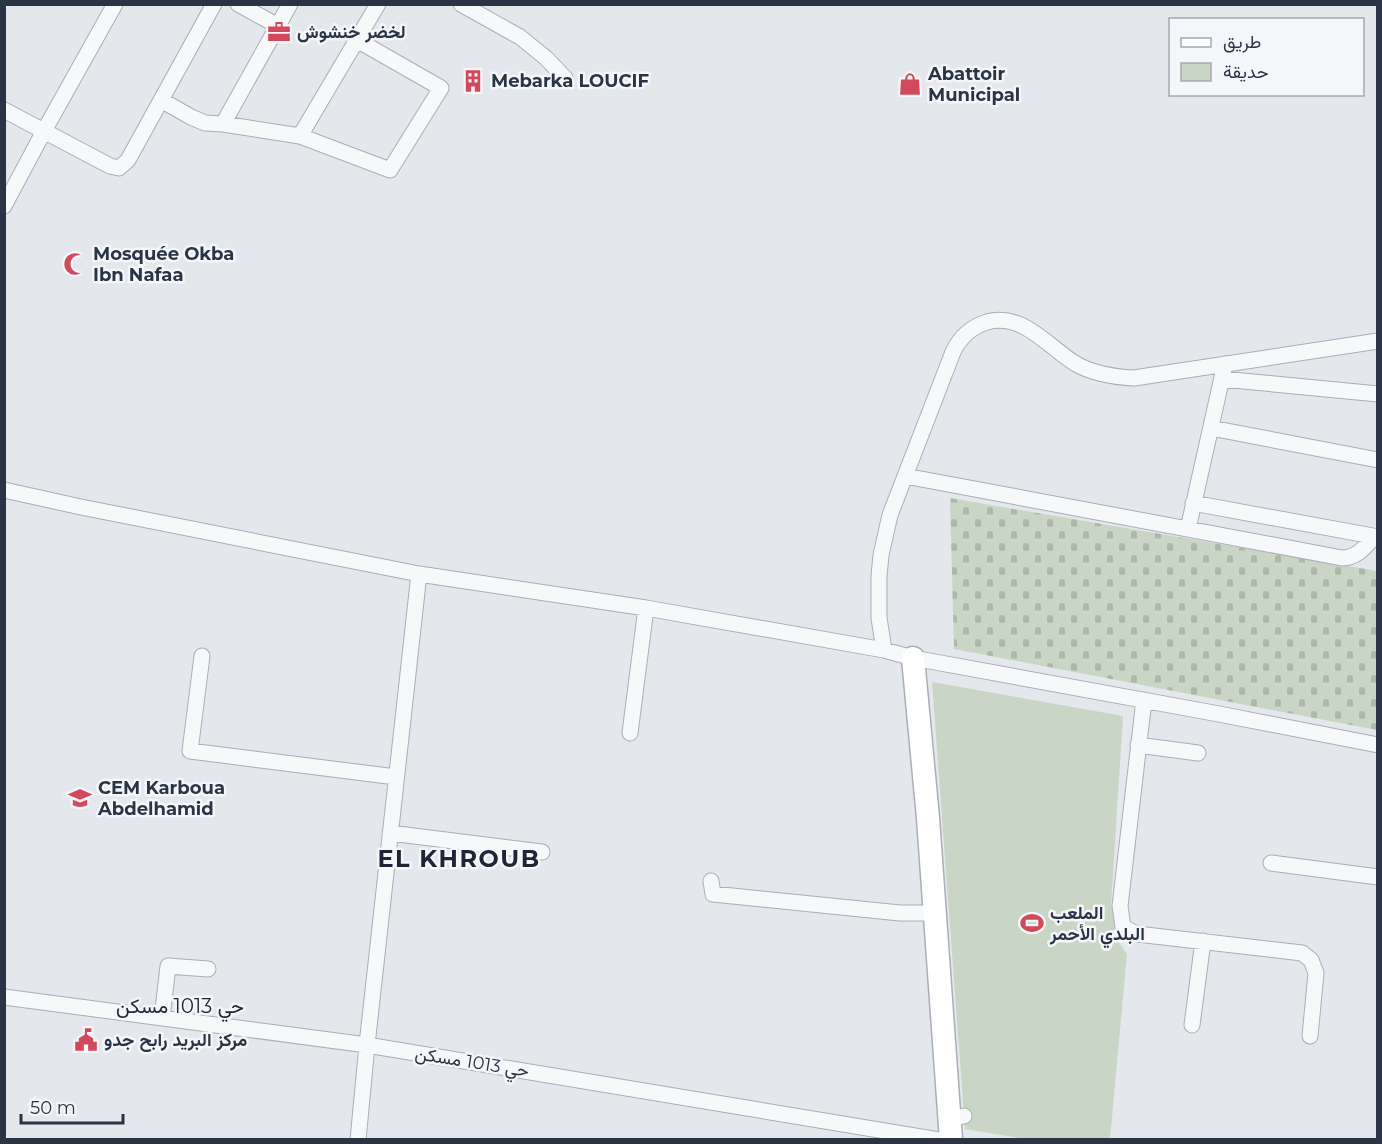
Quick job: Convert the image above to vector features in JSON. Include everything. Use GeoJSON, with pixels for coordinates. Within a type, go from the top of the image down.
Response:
{"type":"FeatureCollection","features":[{"type":"Feature","properties":{"kind":"street"},"geometry":{"type":"LineString","coordinates":[[4,206],[115,4]]}},
{"type":"Feature","properties":{"kind":"street"},"geometry":{"type":"LineString","coordinates":[[4,110],[110,166],[119,168],[128,160],[214,4]]}},
{"type":"Feature","properties":{"kind":"street"},"geometry":{"type":"LineString","coordinates":[[238,4],[278,26]]}},
{"type":"Feature","properties":{"kind":"street"},"geometry":{"type":"LineString","coordinates":[[223,124],[290,4]]}},
{"type":"Feature","properties":{"kind":"street"},"geometry":{"type":"LineString","coordinates":[[300,136],[378,4]]}},
{"type":"Feature","properties":{"kind":"street"},"geometry":{"type":"LineString","coordinates":[[461,4],[520,37],[546,58],[565,78]]}},
{"type":"Feature","properties":{"kind":"street"},"geometry":{"type":"LineString","coordinates":[[161,100],[205,123],[300,136],[390,170],[441,88],[357,40]]}},
{"type":"Feature","properties":{"kind":"street"},"geometry":{"type":"LineString","coordinates":[[884,650],[879,618],[879,576],[890,515],[953,351],[964,335],[981,324],[1000,320],[1020,325],[1077,364],[1104,375],[1134,378],[1224,371],[1377,341]]}},
{"type":"Feature","properties":{"kind":"street"},"geometry":{"type":"LineString","coordinates":[[1224,371],[1377,394]]}},
{"type":"Feature","properties":{"kind":"street"},"geometry":{"type":"LineString","coordinates":[[1188,529],[1224,371]]}},
{"type":"Feature","properties":{"kind":"street"},"geometry":{"type":"LineString","coordinates":[[1211,428],[1377,460]]}},
{"type":"Feature","properties":{"kind":"street"},"geometry":{"type":"LineString","coordinates":[[905,476],[1342,558],[1356,555],[1376,537]]}},
{"type":"Feature","properties":{"kind":"street"},"geometry":{"type":"LineString","coordinates":[[4,490],[418,574],[646,608],[884,650],[913,658],[1377,745]]}},
{"type":"Feature","properties":{"kind":"street"},"geometry":{"type":"LineString","coordinates":[[1193,503],[1376,537]]}},
{"type":"Feature","properties":{"kind":"street"},"geometry":{"type":"LineString","coordinates":[[358,1140],[418,574]]}},
{"type":"Feature","properties":{"kind":"street"},"geometry":{"type":"LineString","coordinates":[[630,734],[646,608]]}},
{"type":"Feature","properties":{"kind":"street"},"geometry":{"type":"LineString","coordinates":[[202,656],[190,751],[396,777]]}},
{"type":"Feature","properties":{"kind":"street"},"geometry":{"type":"LineString","coordinates":[[913,658],[955,1125]]}},
{"type":"Feature","properties":{"kind":"street"},"geometry":{"type":"LineString","coordinates":[[1144,700],[1120,906],[1123,927],[1137,934],[1302,952],[1311,960],[1316,973],[1310,1036]]}},
{"type":"Feature","properties":{"kind":"street"},"geometry":{"type":"LineString","coordinates":[[1138,745],[1198,753]]}},
{"type":"Feature","properties":{"kind":"street"},"geometry":{"type":"LineString","coordinates":[[390,833],[542,852]]}},
{"type":"Feature","properties":{"kind":"street"},"geometry":{"type":"LineString","coordinates":[[1271,863],[1377,877]]}},
{"type":"Feature","properties":{"kind":"street"},"geometry":{"type":"LineString","coordinates":[[711,881],[713,894],[900,913],[935,913]]}},
{"type":"Feature","properties":{"kind":"street"},"geometry":{"type":"LineString","coordinates":[[1192,1025],[1203,941]]}},
{"type":"Feature","properties":{"kind":"street"},"geometry":{"type":"LineString","coordinates":[[162,1017],[168,966],[208,969]]}},
{"type":"Feature","properties":{"kind":"street","name":"حي 1013 مسكن"},"geometry":{"type":"LineString","coordinates":[[4,997],[367,1045],[939,1140]]}},
{"type":"Feature","properties":{"kind":"green space"},"geometry":{"type":"Polygon","coordinates":[[[950,498],[1377,571],[1377,730],[954,649],[950,498]]]}},
{"type":"Feature","properties":{"kind":"green space","name":"الملعب البلدي الأحمر"},"geometry":{"type":"Polygon","coordinates":[[[932,682],[1123,716],[1111,905],[1118,941],[1127,954],[1110,1139],[1025,1139],[965,1129],[932,682]]]}},
{"type":"Feature","properties":{"kind":"place","name":"لخضر خنشوش"},"geometry":{"type":"Point","coordinates":[279,32]}},
{"type":"Feature","properties":{"kind":"place","name":"Mebarka LOUCIF"},"geometry":{"type":"Point","coordinates":[473,81]}},
{"type":"Feature","properties":{"kind":"place","name":"Abattoir Municipal"},"geometry":{"type":"Point","coordinates":[910,84]}},
{"type":"Feature","properties":{"kind":"place","name":"Mosquée Okba Ibn Nafaa"},"geometry":{"type":"Point","coordinates":[75,264]}},
{"type":"Feature","properties":{"kind":"place","name":"CEM Karboua Abdelhamid"},"geometry":{"type":"Point","coordinates":[80,798]}},
{"type":"Feature","properties":{"kind":"place","name":"الملعب البلدي الأحمر"},"geometry":{"type":"Point","coordinates":[1032,923]}},
{"type":"Feature","properties":{"kind":"place","name":"مركز البريد رابح جدو"},"geometry":{"type":"Point","coordinates":[86,1040]}},
{"type":"Feature","properties":{"kind":"district","name":"EL KHROUB"},"geometry":{"type":"Point","coordinates":[459,858]}},
{"type":"Feature","properties":{"kind":"district","name":"حي 1013 مسكن"},"geometry":{"type":"Point","coordinates":[180,1006]}}]}
